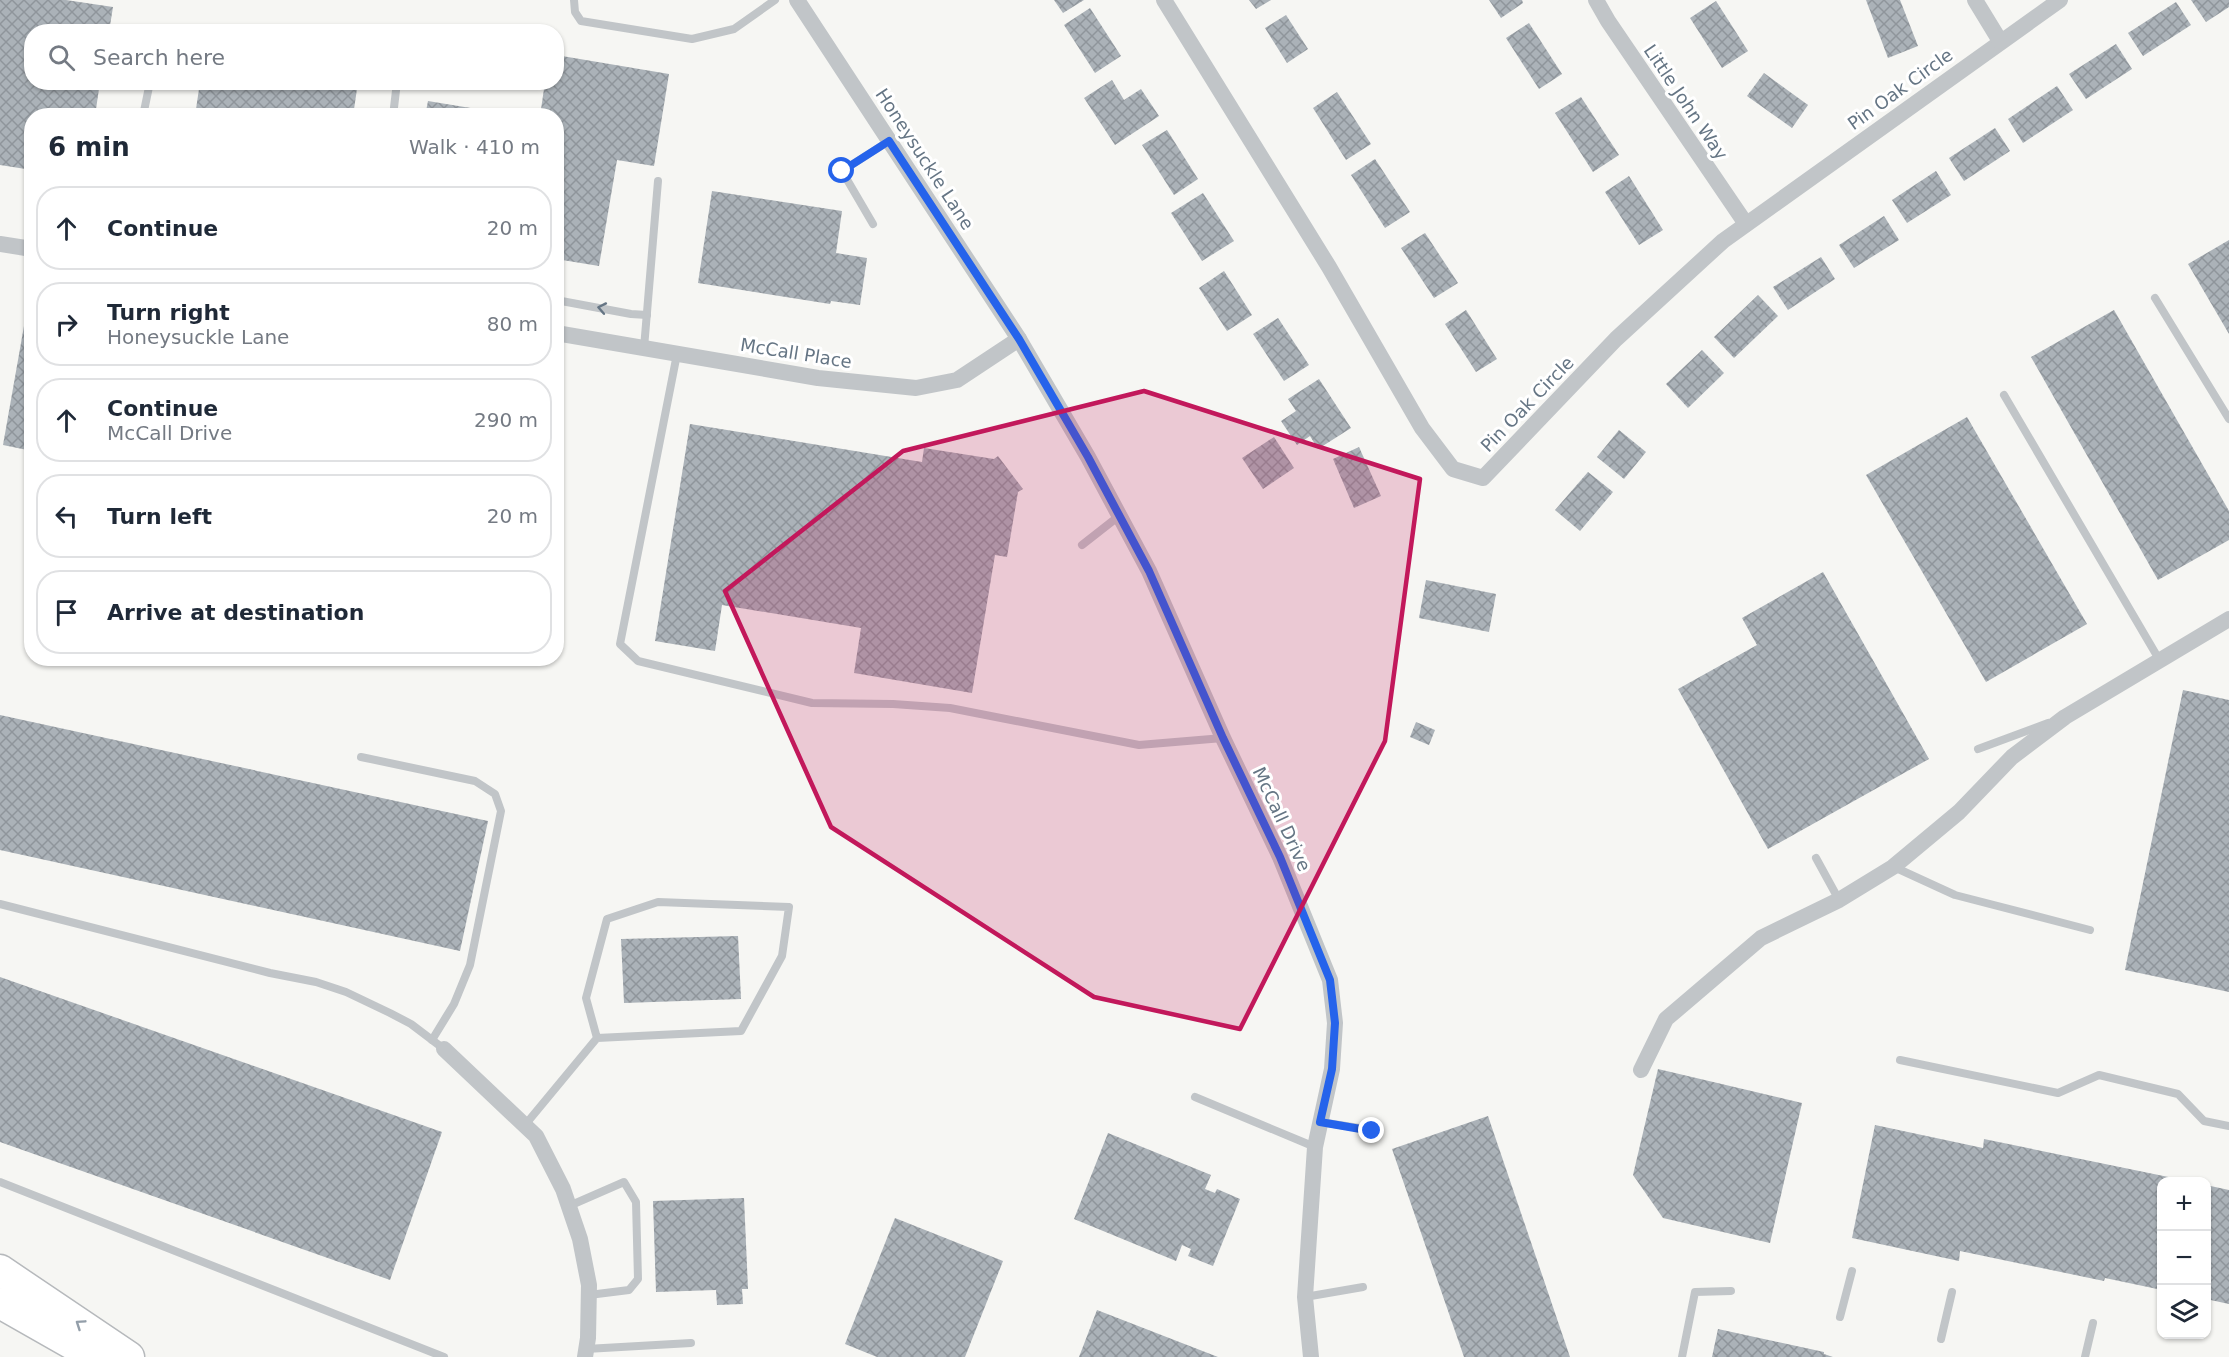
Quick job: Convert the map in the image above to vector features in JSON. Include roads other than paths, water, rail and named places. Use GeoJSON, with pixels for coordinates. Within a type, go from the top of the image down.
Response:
{"type":"FeatureCollection","features":[{"type":"Feature","properties":{"kind":"highway"},"geometry":{"type":"LineString","coordinates":[[0,1270],[129,1357]]}},
{"type":"Feature","properties":{"kind":"highway"},"geometry":{"type":"LineString","coordinates":[[0,1303],[95,1357]]}},
{"type":"Feature","properties":{"kind":"street","name":"Honeysuckle Lane"},"geometry":{"type":"LineString","coordinates":[[797,0],[1019,339]]}},
{"type":"Feature","properties":{"kind":"street","name":"Pin Oak Circle"},"geometry":{"type":"LineString","coordinates":[[1164,0],[1329,267],[1422,428],[1453,469],[1483,478],[1616,339],[1723,241],[2060,0]]}},
{"type":"Feature","properties":{"kind":"street","name":"Little John Way"},"geometry":{"type":"LineString","coordinates":[[1596,0],[1614,31],[1746,224]]}},
{"type":"Feature","properties":{"kind":"street"},"geometry":{"type":"LineString","coordinates":[[1976,0],[2000,41]]}},
{"type":"Feature","properties":{"kind":"street"},"geometry":{"type":"LineString","coordinates":[[0,244],[24,248]]}},
{"type":"Feature","properties":{"kind":"street","name":"McCall Place"},"geometry":{"type":"LineString","coordinates":[[564,334],[818,378],[916,388],[957,380],[1019,339]]}},
{"type":"Feature","properties":{"kind":"street","name":"McCall Drive"},"geometry":{"type":"LineString","coordinates":[[1019,339],[1088,457],[1149,571],[1223,738],[1280,857],[1330,980],[1335,1023],[1332,1069],[1315,1147],[1305,1297],[1311,1357]]}},
{"type":"Feature","properties":{"kind":"street"},"geometry":{"type":"LineString","coordinates":[[1641,1070],[1666,1019],[1761,938],[1839,900],[1893,867],[1959,812],[2012,757],[2065,717],[2229,620]]}},
{"type":"Feature","properties":{"kind":"street"},"geometry":{"type":"LineString","coordinates":[[438,1045],[536,1136],[563,1189],[580,1239],[589,1285],[586,1353]]}},
{"type":"Feature","properties":{"kind":"lane"},"geometry":{"type":"LineString","coordinates":[[574,0],[575,12],[581,21],[692,39],[734,29],[775,0]]}},
{"type":"Feature","properties":{"kind":"lane"},"geometry":{"type":"LineString","coordinates":[[145,108],[148,90]]}},
{"type":"Feature","properties":{"kind":"lane"},"geometry":{"type":"LineString","coordinates":[[394,108],[396,90]]}},
{"type":"Feature","properties":{"kind":"lane"},"geometry":{"type":"LineString","coordinates":[[873,224],[842,171],[889,141]]}},
{"type":"Feature","properties":{"kind":"lane"},"geometry":{"type":"LineString","coordinates":[[644,348],[658,181]]}},
{"type":"Feature","properties":{"kind":"lane"},"geometry":{"type":"LineString","coordinates":[[2155,298],[2229,419]]}},
{"type":"Feature","properties":{"kind":"lane"},"geometry":{"type":"LineString","coordinates":[[564,301],[647,315]]}},
{"type":"Feature","properties":{"kind":"lane"},"geometry":{"type":"LineString","coordinates":[[677,354],[620,644],[638,661],[812,703],[893,704],[950,708],[1138,745],[1223,738]]}},
{"type":"Feature","properties":{"kind":"lane"},"geometry":{"type":"LineString","coordinates":[[2004,395],[2160,661]]}},
{"type":"Feature","properties":{"kind":"lane"},"geometry":{"type":"LineString","coordinates":[[1082,545],[1119,516]]}},
{"type":"Feature","properties":{"kind":"lane"},"geometry":{"type":"LineString","coordinates":[[1978,749],[2065,717]]}},
{"type":"Feature","properties":{"kind":"lane"},"geometry":{"type":"LineString","coordinates":[[0,904],[270,973],[316,982],[346,992],[390,1012],[411,1024],[438,1045],[470,965],[501,811],[495,794],[475,781],[361,757]]}},
{"type":"Feature","properties":{"kind":"lane"},"geometry":{"type":"LineString","coordinates":[[1816,858],[1839,900]]}},
{"type":"Feature","properties":{"kind":"lane"},"geometry":{"type":"LineString","coordinates":[[1893,867],[1955,895],[2090,930]]}},
{"type":"Feature","properties":{"kind":"lane"},"geometry":{"type":"LineString","coordinates":[[525,1125],[597,1038],[741,1032],[782,956],[789,907],[658,902],[607,919],[586,998],[597,1038]]}},
{"type":"Feature","properties":{"kind":"lane"},"geometry":{"type":"LineString","coordinates":[[1900,1060],[2058,1093],[2099,1075],[2178,1094],[2204,1121],[2229,1126]]}},
{"type":"Feature","properties":{"kind":"lane"},"geometry":{"type":"LineString","coordinates":[[1195,1097],[1315,1147]]}},
{"type":"Feature","properties":{"kind":"lane"},"geometry":{"type":"LineString","coordinates":[[1320,1122],[1372,1131]]}},
{"type":"Feature","properties":{"kind":"lane"},"geometry":{"type":"LineString","coordinates":[[0,1182],[444,1357]]}},
{"type":"Feature","properties":{"kind":"lane"},"geometry":{"type":"LineString","coordinates":[[569,1206],[624,1182],[636,1202],[638,1279],[629,1290],[589,1295]]}},
{"type":"Feature","properties":{"kind":"lane"},"geometry":{"type":"LineString","coordinates":[[1840,1317],[1852,1271]]}},
{"type":"Feature","properties":{"kind":"lane"},"geometry":{"type":"LineString","coordinates":[[1305,1297],[1363,1287]]}},
{"type":"Feature","properties":{"kind":"lane"},"geometry":{"type":"LineString","coordinates":[[1682,1357],[1695,1292],[1731,1291]]}},
{"type":"Feature","properties":{"kind":"lane"},"geometry":{"type":"LineString","coordinates":[[1941,1339],[1952,1293]]}},
{"type":"Feature","properties":{"kind":"lane"},"geometry":{"type":"LineString","coordinates":[[2085,1357],[2093,1323]]}},
{"type":"Feature","properties":{"kind":"lane"},"geometry":{"type":"LineString","coordinates":[[586,1353],[691,1343]]}}]}
